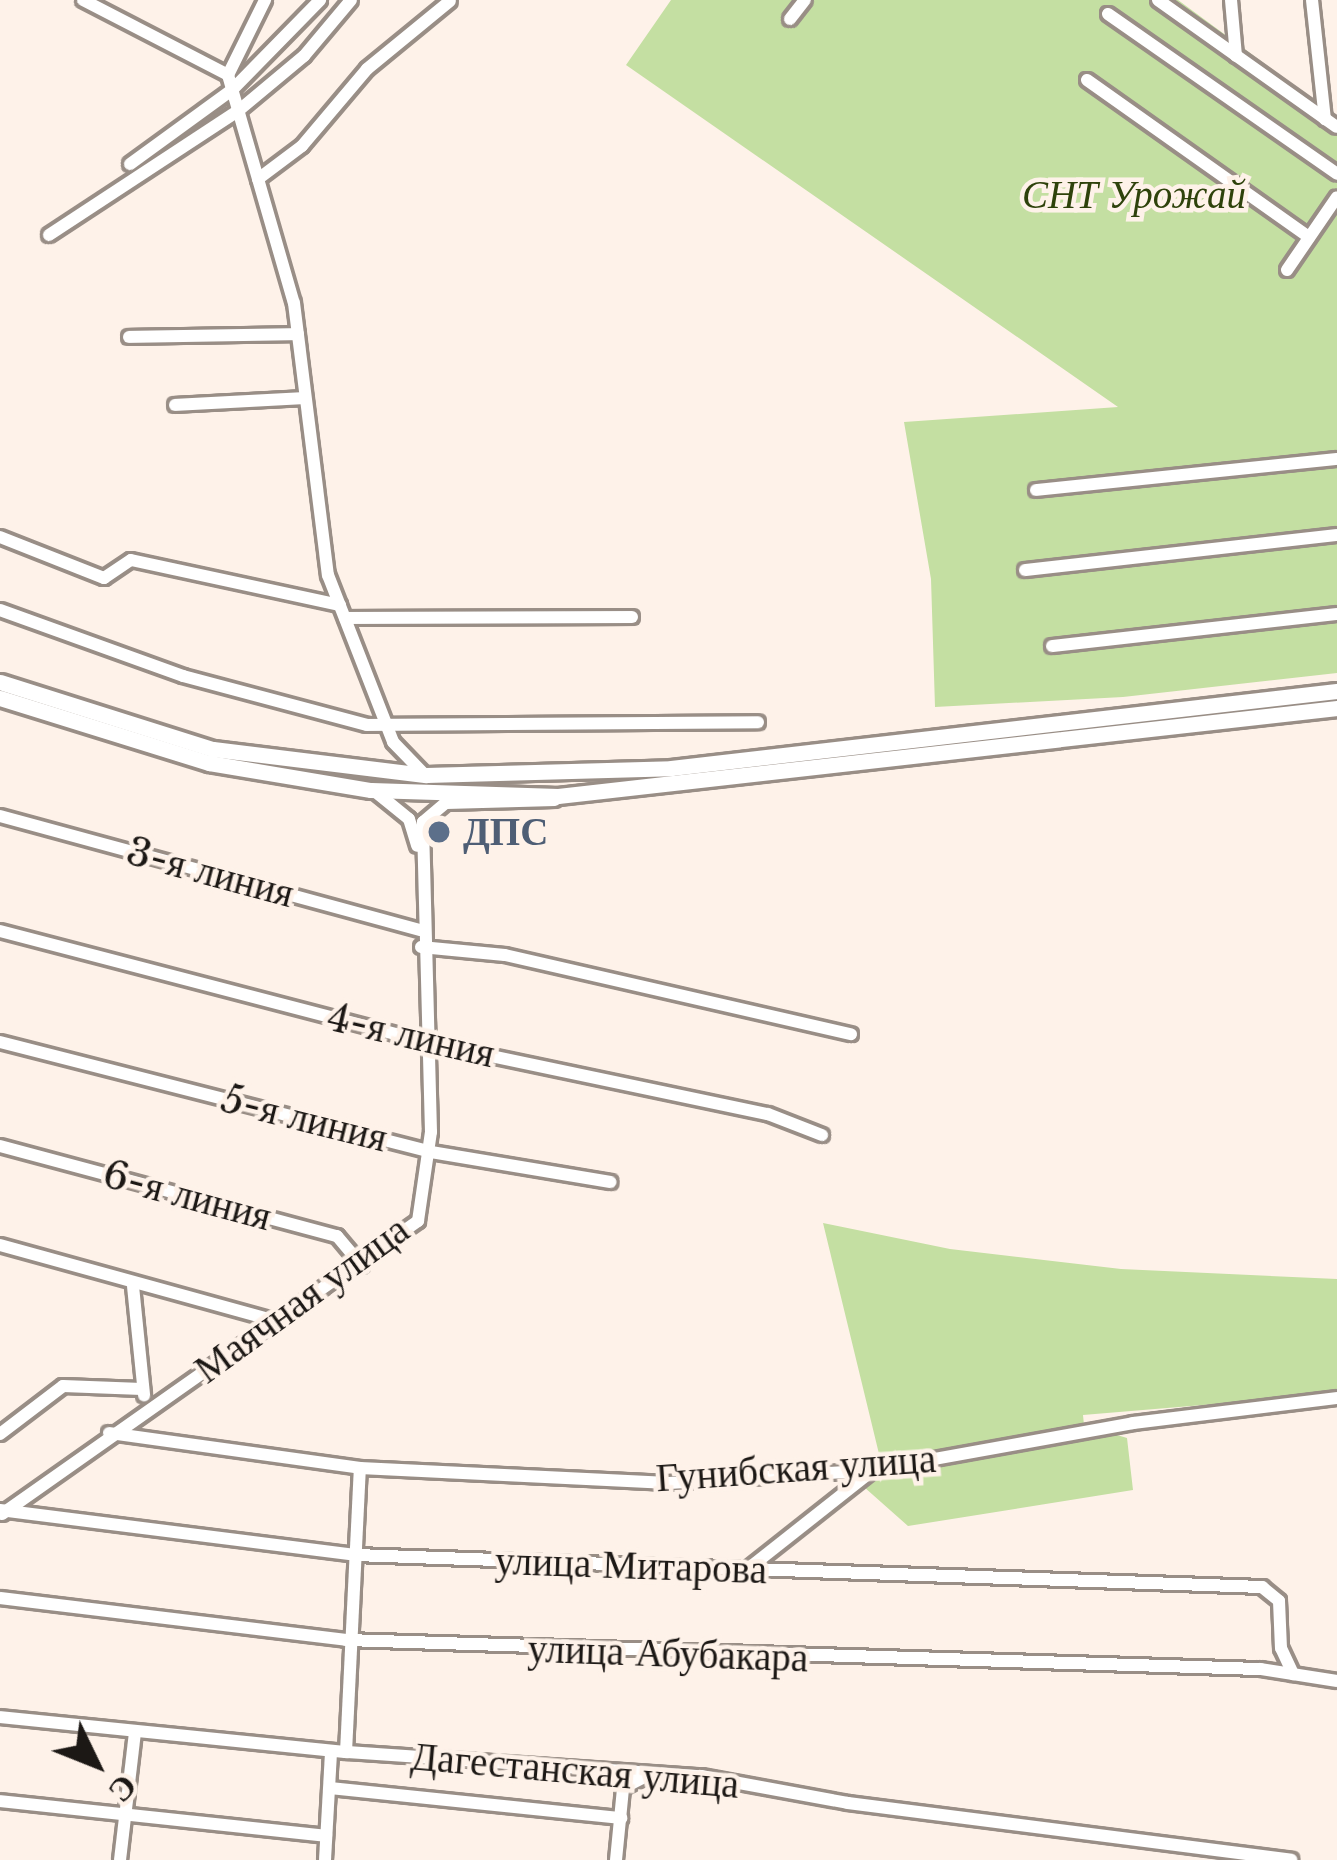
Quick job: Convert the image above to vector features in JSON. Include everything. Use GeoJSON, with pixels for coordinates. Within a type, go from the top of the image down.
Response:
{"type":"FeatureCollection","features":[{"type":"Feature","properties":{"kind":"main road"},"geometry":{"type":"LineString","coordinates":[[0,682],[212,749],[426,775],[671,768],[1337,692]]}},
{"type":"Feature","properties":{"kind":"main road"},"geometry":{"type":"LineString","coordinates":[[0,698],[209,763],[370,790],[586,794],[1337,708]]}},
{"type":"Feature","properties":{"kind":"street"},"geometry":{"type":"LineString","coordinates":[[83,0],[228,75]]}},
{"type":"Feature","properties":{"kind":"street"},"geometry":{"type":"LineString","coordinates":[[265,0],[228,75],[298,334],[318,537],[342,612],[390,726],[393,742],[388,758],[369,771]]}},
{"type":"Feature","properties":{"kind":"street"},"geometry":{"type":"LineString","coordinates":[[130,164],[232,90],[320,0]]}},
{"type":"Feature","properties":{"kind":"street"},"geometry":{"type":"LineString","coordinates":[[49,235],[238,111],[304,56],[351,0]]}},
{"type":"Feature","properties":{"kind":"street"},"geometry":{"type":"LineString","coordinates":[[790,20],[805,0]]}},
{"type":"Feature","properties":{"kind":"street"},"geometry":{"type":"LineString","coordinates":[[1158,0],[1331,123]]}},
{"type":"Feature","properties":{"kind":"street"},"geometry":{"type":"LineString","coordinates":[[1231,0],[1235,56]]}},
{"type":"Feature","properties":{"kind":"street"},"geometry":{"type":"LineString","coordinates":[[1312,0],[1331,123]]}},
{"type":"Feature","properties":{"kind":"street"},"geometry":{"type":"LineString","coordinates":[[258,179],[302,146],[368,69],[450,1]]}},
{"type":"Feature","properties":{"kind":"street"},"geometry":{"type":"LineString","coordinates":[[1108,14],[1337,174]]}},
{"type":"Feature","properties":{"kind":"street"},"geometry":{"type":"LineString","coordinates":[[1087,80],[1310,237]]}},
{"type":"Feature","properties":{"kind":"street"},"geometry":{"type":"LineString","coordinates":[[1287,270],[1335,204]]}},
{"type":"Feature","properties":{"kind":"street"},"geometry":{"type":"LineString","coordinates":[[128,337],[298,334]]}},
{"type":"Feature","properties":{"kind":"street"},"geometry":{"type":"LineString","coordinates":[[175,405],[304,398]]}},
{"type":"Feature","properties":{"kind":"street"},"geometry":{"type":"LineString","coordinates":[[1036,490],[1337,459]]}},
{"type":"Feature","properties":{"kind":"street"},"geometry":{"type":"LineString","coordinates":[[1025,570],[1337,535]]}},
{"type":"Feature","properties":{"kind":"street"},"geometry":{"type":"LineString","coordinates":[[0,537],[104,578],[131,560],[342,612],[632,617]]}},
{"type":"Feature","properties":{"kind":"street"},"geometry":{"type":"LineString","coordinates":[[0,610],[184,676],[390,726],[758,722]]}},
{"type":"Feature","properties":{"kind":"street"},"geometry":{"type":"LineString","coordinates":[[1052,646],[1337,614]]}},
{"type":"Feature","properties":{"kind":"street"},"geometry":{"type":"LineString","coordinates":[[393,742],[426,775]]}},
{"type":"Feature","properties":{"kind":"street"},"geometry":{"type":"LineString","coordinates":[[370,790],[409,819],[418,848]]}},
{"type":"Feature","properties":{"kind":"street"},"geometry":{"type":"LineString","coordinates":[[418,848],[426,814],[446,803],[546,802],[586,794]]}},
{"type":"Feature","properties":{"kind":"street","name":"3-я линия"},"geometry":{"type":"LineString","coordinates":[[0,816],[420,930]]}},
{"type":"Feature","properties":{"kind":"street","name":"Маячная улица"},"geometry":{"type":"LineString","coordinates":[[1,1513],[109,1433],[362,1266],[418,1221],[431,1152],[418,848]]}},
{"type":"Feature","properties":{"kind":"street","name":"4-я линия"},"geometry":{"type":"LineString","coordinates":[[0,931],[424,1042],[768,1114],[822,1135]]}},
{"type":"Feature","properties":{"kind":"street"},"geometry":{"type":"LineString","coordinates":[[421,947],[505,955],[851,1034]]}},
{"type":"Feature","properties":{"kind":"street","name":"5-я линия"},"geometry":{"type":"LineString","coordinates":[[0,1042],[431,1152],[611,1181]]}},
{"type":"Feature","properties":{"kind":"street","name":"6-я линия"},"geometry":{"type":"LineString","coordinates":[[0,1146],[337,1236],[362,1266]]}},
{"type":"Feature","properties":{"kind":"street"},"geometry":{"type":"LineString","coordinates":[[0,1245],[133,1286],[280,1322]]}},
{"type":"Feature","properties":{"kind":"street"},"geometry":{"type":"LineString","coordinates":[[133,1286],[142,1389],[150,1407]]}},
{"type":"Feature","properties":{"kind":"street"},"geometry":{"type":"LineString","coordinates":[[0,1434],[63,1386],[142,1389]]}},
{"type":"Feature","properties":{"kind":"street","name":"Гунибская улица"},"geometry":{"type":"LineString","coordinates":[[109,1433],[360,1468],[669,1484],[873,1470],[1133,1423],[1337,1398]]}},
{"type":"Feature","properties":{"kind":"street"},"geometry":{"type":"LineString","coordinates":[[325,1860],[360,1468]]}},
{"type":"Feature","properties":{"kind":"street"},"geometry":{"type":"LineString","coordinates":[[744,1572],[873,1470]]}},
{"type":"Feature","properties":{"kind":"street","name":"улица Митарова"},"geometry":{"type":"LineString","coordinates":[[1,1513],[355,1555],[1262,1587],[1279,1600],[1281,1648],[1293,1674]]}},
{"type":"Feature","properties":{"kind":"street","name":"улица Абубакара"},"geometry":{"type":"LineString","coordinates":[[0,1598],[346,1640],[1293,1674],[1337,1681]]}},
{"type":"Feature","properties":{"kind":"street","name":"Дагестанская улица"},"geometry":{"type":"LineString","coordinates":[[0,1717],[338,1751],[658,1774],[1291,1860]]}},
{"type":"Feature","properties":{"kind":"street"},"geometry":{"type":"LineString","coordinates":[[120,1860],[135,1732]]}},
{"type":"Feature","properties":{"kind":"street"},"geometry":{"type":"LineString","coordinates":[[616,1860],[623,1788],[658,1774]]}},
{"type":"Feature","properties":{"kind":"street"},"geometry":{"type":"LineString","coordinates":[[330,1788],[621,1818]]}},
{"type":"Feature","properties":{"kind":"street"},"geometry":{"type":"LineString","coordinates":[[0,1801],[326,1836]]}},
{"type":"Feature","properties":{"kind":"green space","name":"СНТ Урожай"},"geometry":{"type":"Polygon","coordinates":[[[671,0],[1178,0],[1337,117],[1337,673],[1123,697],[935,707],[931,579],[904,422],[1118,407],[626,65],[671,0]]]}},
{"type":"Feature","properties":{"kind":"green space"},"geometry":{"type":"Polygon","coordinates":[[[823,1223],[950,1249],[1121,1269],[1337,1279],[1337,1394],[1083,1415],[1084,1425],[1127,1438],[1133,1490],[908,1526],[864,1487],[880,1458],[823,1223]]]}},
{"type":"Feature","properties":{"kind":"place","name":"ДПС"},"geometry":{"type":"Point","coordinates":[439,832]}}]}
